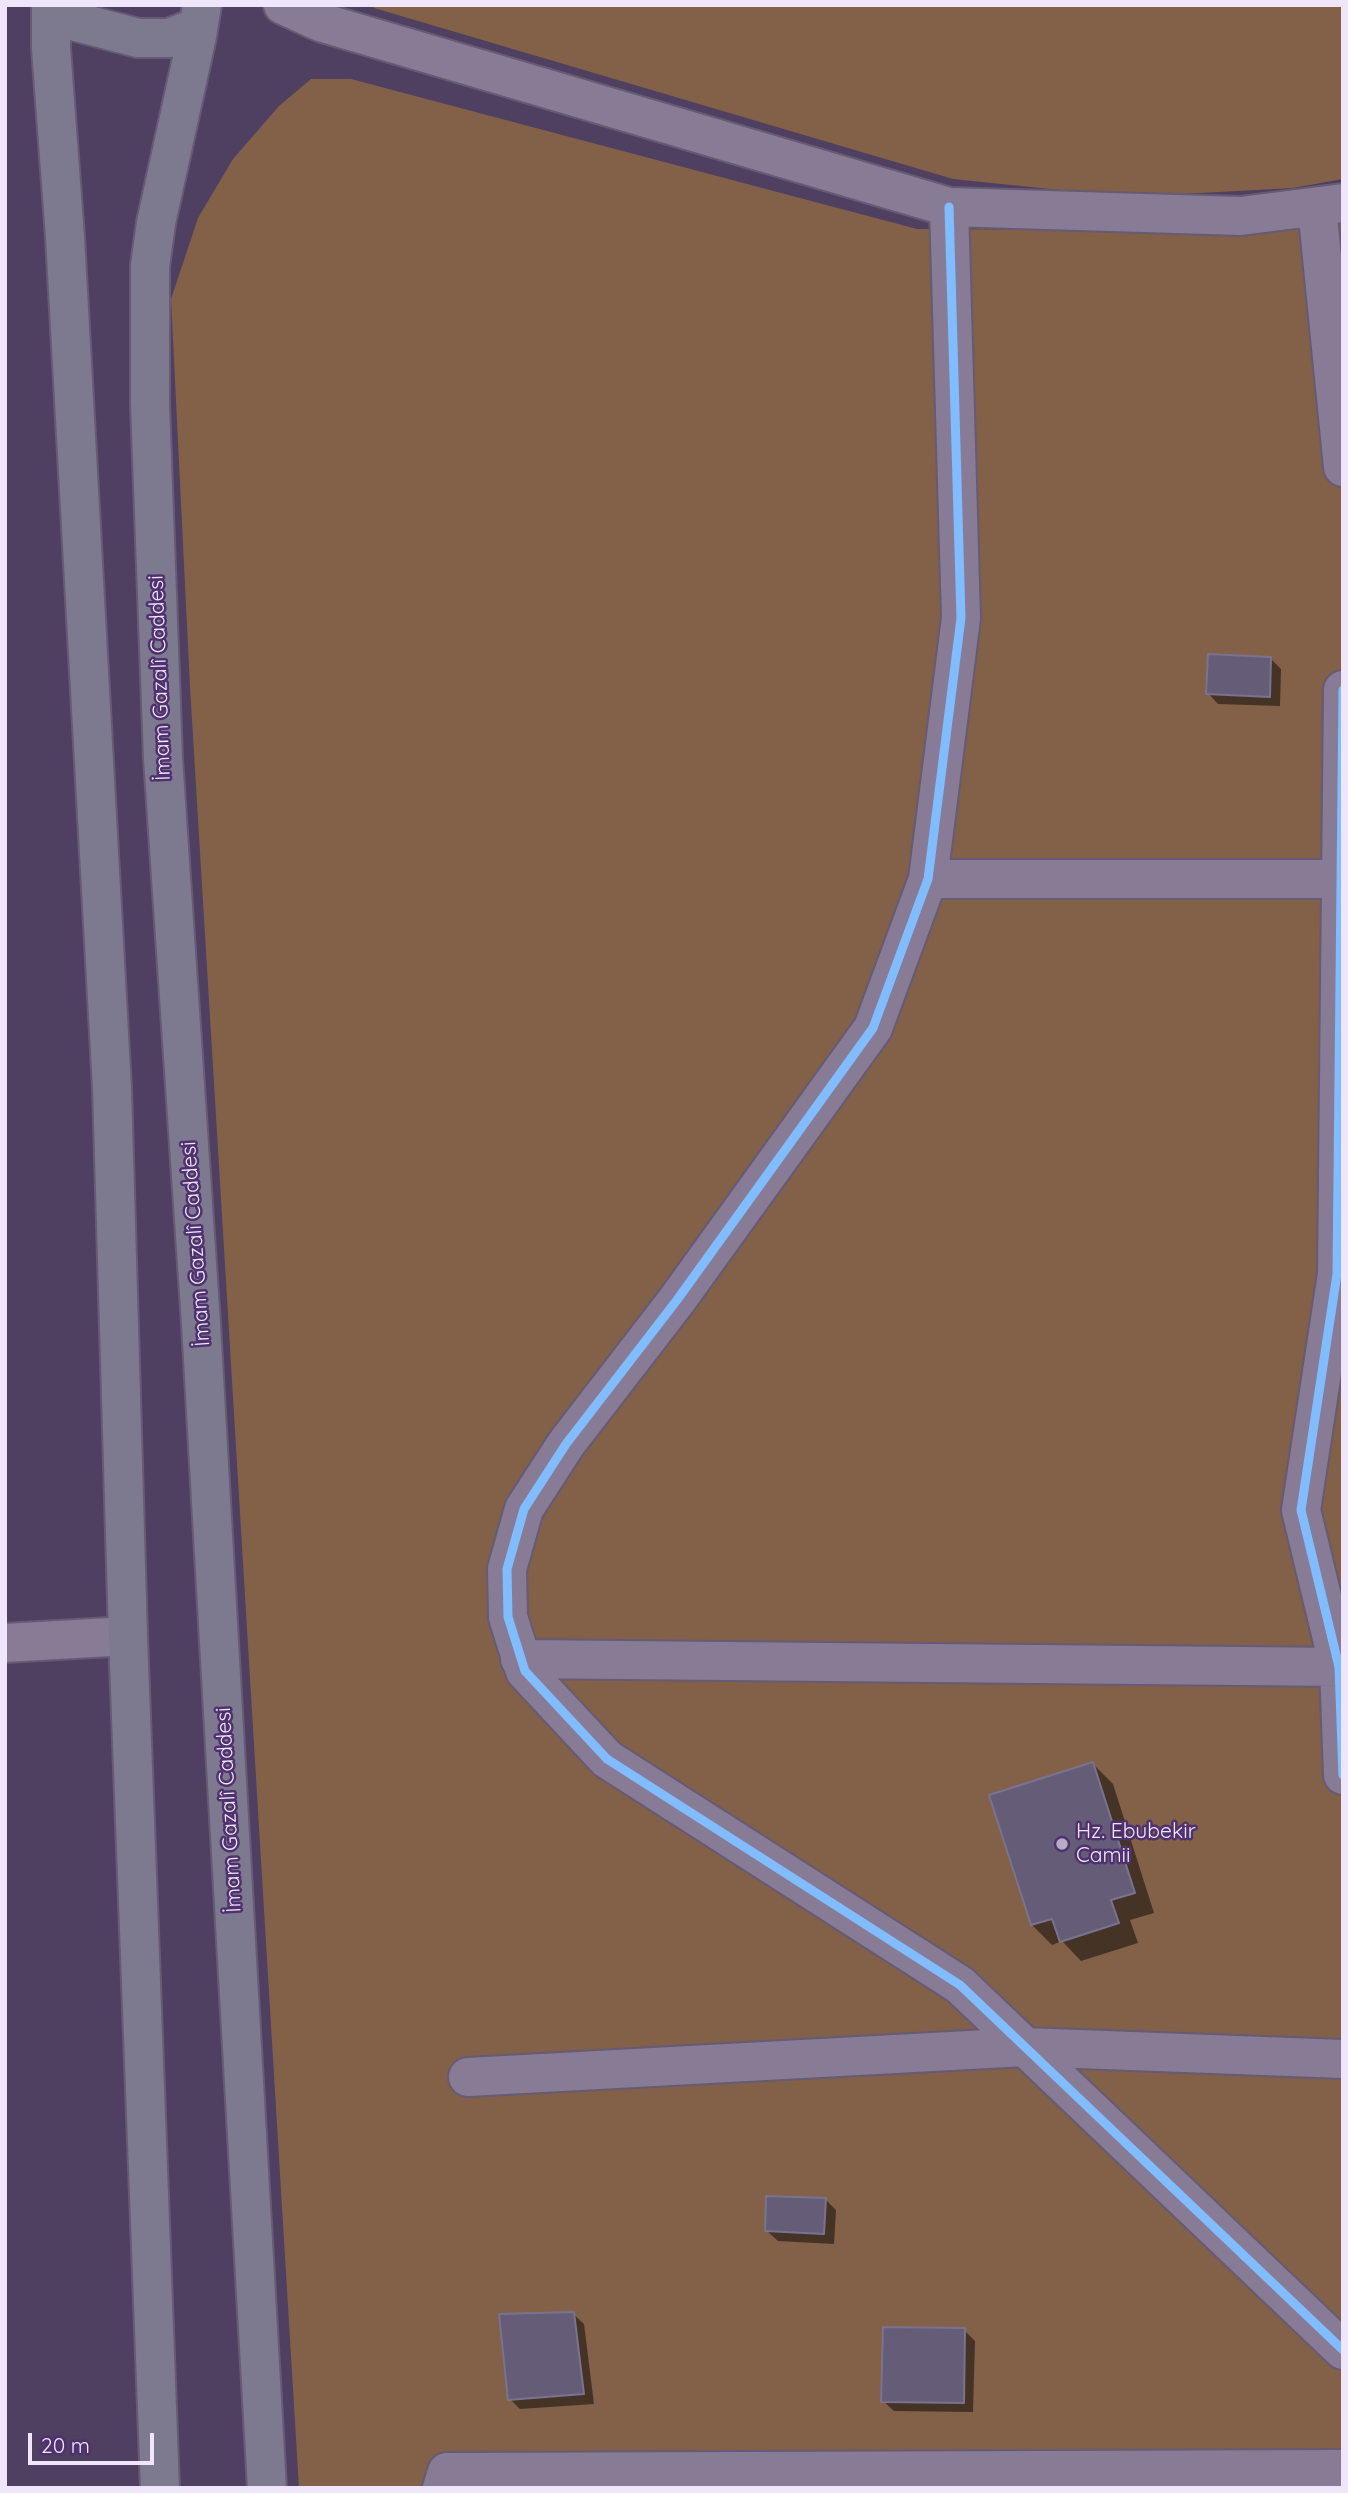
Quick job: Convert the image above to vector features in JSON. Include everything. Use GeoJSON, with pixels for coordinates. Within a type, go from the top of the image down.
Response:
{"type":"FeatureCollection","features":[{"type":"Feature","properties":{"kind":"main road"},"geometry":{"type":"LineString","coordinates":[[48,7],[73,21],[138,38],[169,38],[200,16]]}},
{"type":"Feature","properties":{"kind":"main road"},"geometry":{"type":"LineString","coordinates":[[48,7],[65,237],[112,1088],[128,1636],[160,2488]]}},
{"type":"Feature","properties":{"kind":"main road","name":"İmam Gazalî Caddesi"},"geometry":{"type":"LineString","coordinates":[[200,16],[156,223],[150,266],[150,404],[163,758],[202,1338],[267,2488]]}},
{"type":"Feature","properties":{"kind":"street"},"geometry":{"type":"LineString","coordinates":[[283,5],[334,26],[949,207],[1241,216],[1330,205],[1343,467]]}},
{"type":"Feature","properties":{"kind":"street"},"geometry":{"type":"LineString","coordinates":[[949,207],[961,618],[928,879],[873,1028],[677,1300],[566,1444],[524,1509],[507,1569],[508,1617],[525,1671],[607,1759],[960,1985],[1343,2350]]}},
{"type":"Feature","properties":{"kind":"street"},"geometry":{"type":"LineString","coordinates":[[1343,690],[1340,1274],[1301,1510],[1341,1667],[1343,1775]]}},
{"type":"Feature","properties":{"kind":"street"},"geometry":{"type":"LineString","coordinates":[[928,879],[1342,879]]}},
{"type":"Feature","properties":{"kind":"street"},"geometry":{"type":"LineString","coordinates":[[5,1643],[128,1636]]}},
{"type":"Feature","properties":{"kind":"street"},"geometry":{"type":"LineString","coordinates":[[520,1659],[1341,1667]]}},
{"type":"Feature","properties":{"kind":"street"},"geometry":{"type":"LineString","coordinates":[[468,2077],[1026,2046],[1343,2059]]}},
{"type":"Feature","properties":{"kind":"street"},"geometry":{"type":"LineString","coordinates":[[442,2488],[447,2472],[1343,2469]]}},
{"type":"Feature","properties":{"kind":"shaded area"},"geometry":{"type":"Polygon","coordinates":[[[373,5],[1343,5],[1343,179],[1293,188],[1127,197],[953,179],[374,8],[373,5]]]}},
{"type":"Feature","properties":{"kind":"shaded area"},"geometry":{"type":"Polygon","coordinates":[[[311,79],[351,79],[917,229],[1131,230],[1343,217],[1343,2488],[299,2488],[190,687],[171,299],[198,218],[233,159],[279,106],[311,79]]]}},
{"type":"Feature","properties":{"kind":"building"},"geometry":{"type":"Polygon","coordinates":[[[1208,654],[1271,657],[1270,697],[1206,694],[1208,654]]]}},
{"type":"Feature","properties":{"kind":"building","name":"Hz. Ebubekir Camii"},"geometry":{"type":"Polygon","coordinates":[[[1093,1762],[1135,1893],[1111,1900],[1119,1923],[1060,1942],[1052,1919],[1031,1925],[989,1795],[1093,1762]]]}},
{"type":"Feature","properties":{"kind":"building"},"geometry":{"type":"Polygon","coordinates":[[[766,2196],[826,2198],[824,2234],[765,2231],[766,2196]]]}},
{"type":"Feature","properties":{"kind":"building"},"geometry":{"type":"Polygon","coordinates":[[[574,2312],[584,2394],[508,2400],[499,2314],[574,2312]]]}},
{"type":"Feature","properties":{"kind":"building"},"geometry":{"type":"Polygon","coordinates":[[[883,2327],[965,2328],[964,2403],[881,2402],[883,2327]]]}},
{"type":"Feature","properties":{"kind":"cycle path"},"geometry":{"type":"LineString","coordinates":[[949,207],[961,618],[928,879],[873,1028],[677,1300],[566,1444],[524,1509],[507,1569],[508,1617],[525,1671],[607,1759],[960,1985],[1343,2350]]}},
{"type":"Feature","properties":{"kind":"cycle path"},"geometry":{"type":"LineString","coordinates":[[1343,690],[1337,1274],[1301,1510],[1339,1667],[1343,1775]]}},
{"type":"Feature","properties":{"kind":"place","name":"Hz. Ebubekir Camii"},"geometry":{"type":"Point","coordinates":[1062,1844]}}]}
